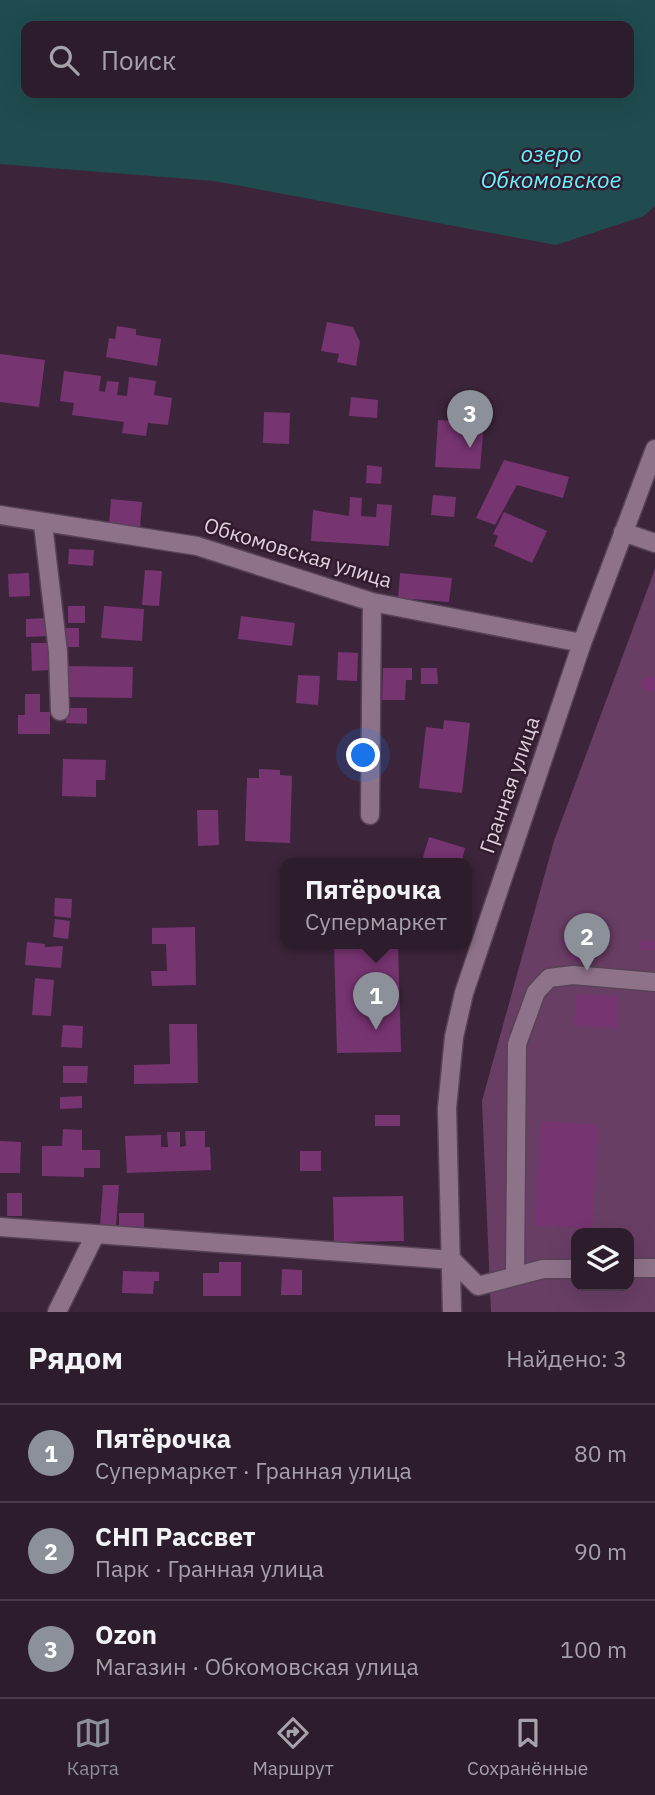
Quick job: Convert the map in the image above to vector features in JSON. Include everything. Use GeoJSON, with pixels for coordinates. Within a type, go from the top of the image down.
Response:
{"type":"FeatureCollection","features":[{"type":"Feature","properties":{"kind":"street","name":"Гранная улица"},"geometry":{"type":"LineString","coordinates":[[452,1312],[447,1108],[454,1037],[464,993],[582,643],[655,449]]}},
{"type":"Feature","properties":{"kind":"street","name":"Обкомовская улица"},"geometry":{"type":"LineString","coordinates":[[0,515],[197,545],[372,602],[582,643]]}},
{"type":"Feature","properties":{"kind":"street"},"geometry":{"type":"LineString","coordinates":[[43,523],[58,652],[60,711]]}},
{"type":"Feature","properties":{"kind":"street"},"geometry":{"type":"LineString","coordinates":[[623,532],[655,543]]}},
{"type":"Feature","properties":{"kind":"street"},"geometry":{"type":"LineString","coordinates":[[370,815],[372,602]]}},
{"type":"Feature","properties":{"kind":"street"},"geometry":{"type":"LineString","coordinates":[[515,1275],[517,1044],[536,992],[549,978],[573,975],[655,982]]}},
{"type":"Feature","properties":{"kind":"street"},"geometry":{"type":"LineString","coordinates":[[0,1227],[452,1260],[478,1286],[543,1269],[571,1269]]}},
{"type":"Feature","properties":{"kind":"street"},"geometry":{"type":"LineString","coordinates":[[57,1312],[95,1235]]}},
{"type":"Feature","properties":{"kind":"street"},"geometry":{"type":"LineString","coordinates":[[634,1268],[655,1268]]}},
{"type":"Feature","properties":{"kind":"shaded area"},"geometry":{"type":"Polygon","coordinates":[[[655,569],[655,1312],[491,1312],[482,1101],[554,841],[655,569]]]}},
{"type":"Feature","properties":{"kind":"water","name":"озеро Обкомовское"},"geometry":{"type":"Polygon","coordinates":[[[0,0],[655,0],[655,206],[644,216],[556,245],[214,181],[0,164],[0,0]]]}},
{"type":"Feature","properties":{"kind":"building"},"geometry":{"type":"Polygon","coordinates":[[[327,322],[353,327],[360,342],[356,366],[337,362],[339,354],[321,351],[327,322]]]}},
{"type":"Feature","properties":{"kind":"building"},"geometry":{"type":"Polygon","coordinates":[[[117,326],[136,329],[136,335],[161,339],[157,366],[106,357],[109,338],[115,339],[117,326]]]}},
{"type":"Feature","properties":{"kind":"building"},"geometry":{"type":"Polygon","coordinates":[[[0,354],[45,360],[39,407],[0,402],[0,354]]]}},
{"type":"Feature","properties":{"kind":"building"},"geometry":{"type":"Polygon","coordinates":[[[64,371],[101,376],[99,391],[105,392],[107,381],[119,382],[117,395],[127,396],[129,377],[156,381],[154,395],[172,398],[168,425],[148,423],[146,436],[122,433],[124,422],[72,415],[74,403],[60,401],[64,371]]]}},
{"type":"Feature","properties":{"kind":"building"},"geometry":{"type":"Polygon","coordinates":[[[351,397],[378,400],[377,418],[349,416],[351,397]]]}},
{"type":"Feature","properties":{"kind":"building"},"geometry":{"type":"Polygon","coordinates":[[[264,412],[290,413],[289,444],[263,443],[264,412]]]}},
{"type":"Feature","properties":{"kind":"building"},"geometry":{"type":"Polygon","coordinates":[[[438,420],[484,423],[480,469],[435,467],[438,420]]]}},
{"type":"Feature","properties":{"kind":"building"},"geometry":{"type":"Polygon","coordinates":[[[504,460],[569,477],[563,498],[517,485],[495,525],[476,518],[504,460]]]}},
{"type":"Feature","properties":{"kind":"building"},"geometry":{"type":"Polygon","coordinates":[[[367,465],[382,467],[381,484],[366,483],[367,465]]]}},
{"type":"Feature","properties":{"kind":"building"},"geometry":{"type":"Polygon","coordinates":[[[433,495],[456,497],[454,517],[431,515],[433,495]]]}},
{"type":"Feature","properties":{"kind":"building"},"geometry":{"type":"Polygon","coordinates":[[[350,497],[362,498],[361,516],[376,517],[377,504],[392,505],[389,546],[311,541],[313,510],[349,516],[350,497]]]}},
{"type":"Feature","properties":{"kind":"building"},"geometry":{"type":"Polygon","coordinates":[[[111,499],[142,502],[140,528],[109,525],[111,499]]]}},
{"type":"Feature","properties":{"kind":"building"},"geometry":{"type":"Polygon","coordinates":[[[504,512],[547,531],[532,563],[494,546],[498,536],[493,534],[504,512]]]}},
{"type":"Feature","properties":{"kind":"building"},"geometry":{"type":"Polygon","coordinates":[[[69,549],[94,550],[93,566],[68,564],[69,549]]]}},
{"type":"Feature","properties":{"kind":"building"},"geometry":{"type":"Polygon","coordinates":[[[145,570],[162,571],[159,606],[142,605],[145,570]]]}},
{"type":"Feature","properties":{"kind":"building"},"geometry":{"type":"Polygon","coordinates":[[[29,573],[30,596],[9,597],[8,574],[29,573]]]}},
{"type":"Feature","properties":{"kind":"building"},"geometry":{"type":"Polygon","coordinates":[[[400,573],[452,578],[449,602],[398,598],[400,573]]]}},
{"type":"Feature","properties":{"kind":"building"},"geometry":{"type":"Polygon","coordinates":[[[68,606],[85,606],[85,623],[68,623],[68,606]]]}},
{"type":"Feature","properties":{"kind":"building"},"geometry":{"type":"Polygon","coordinates":[[[104,606],[144,609],[142,641],[101,638],[104,606]]]}},
{"type":"Feature","properties":{"kind":"building"},"geometry":{"type":"Polygon","coordinates":[[[241,616],[295,623],[292,646],[238,639],[241,616]]]}},
{"type":"Feature","properties":{"kind":"building"},"geometry":{"type":"Polygon","coordinates":[[[48,618],[49,636],[26,637],[26,619],[48,618]]]}},
{"type":"Feature","properties":{"kind":"building"},"geometry":{"type":"Polygon","coordinates":[[[66,628],[79,628],[79,647],[65,647],[66,628]]]}},
{"type":"Feature","properties":{"kind":"building"},"geometry":{"type":"Polygon","coordinates":[[[31,643],[50,643],[51,670],[32,671],[31,643]]]}},
{"type":"Feature","properties":{"kind":"building"},"geometry":{"type":"Polygon","coordinates":[[[338,652],[358,653],[357,681],[337,680],[338,652]]]}},
{"type":"Feature","properties":{"kind":"building"},"geometry":{"type":"Polygon","coordinates":[[[66,666],[133,667],[132,698],[66,697],[66,666]]]}},
{"type":"Feature","properties":{"kind":"building"},"geometry":{"type":"Polygon","coordinates":[[[383,668],[412,668],[412,680],[406,680],[405,700],[382,700],[383,668]]]}},
{"type":"Feature","properties":{"kind":"building"},"geometry":{"type":"Polygon","coordinates":[[[421,668],[437,668],[438,684],[421,684],[421,668]]]}},
{"type":"Feature","properties":{"kind":"building"},"geometry":{"type":"Polygon","coordinates":[[[298,675],[320,676],[318,705],[296,703],[298,675]]]}},
{"type":"Feature","properties":{"kind":"building"},"geometry":{"type":"Polygon","coordinates":[[[642,677],[655,677],[655,691],[642,691],[642,677]]]}},
{"type":"Feature","properties":{"kind":"building"},"geometry":{"type":"Polygon","coordinates":[[[25,694],[40,694],[40,712],[50,712],[50,734],[18,734],[18,715],[25,715],[25,694]]]}},
{"type":"Feature","properties":{"kind":"building"},"geometry":{"type":"Polygon","coordinates":[[[67,708],[87,708],[87,724],[66,723],[67,708]]]}},
{"type":"Feature","properties":{"kind":"building"},"geometry":{"type":"Polygon","coordinates":[[[444,720],[470,723],[462,793],[419,788],[426,727],[443,729],[444,720]]]}},
{"type":"Feature","properties":{"kind":"building"},"geometry":{"type":"Polygon","coordinates":[[[63,759],[106,760],[105,780],[96,780],[96,797],[62,796],[63,759]]]}},
{"type":"Feature","properties":{"kind":"building"},"geometry":{"type":"Polygon","coordinates":[[[259,769],[280,770],[280,775],[292,776],[290,843],[245,841],[247,778],[259,778],[259,769]]]}},
{"type":"Feature","properties":{"kind":"building"},"geometry":{"type":"Polygon","coordinates":[[[197,810],[218,810],[219,845],[198,846],[197,810]]]}},
{"type":"Feature","properties":{"kind":"building"},"geometry":{"type":"Polygon","coordinates":[[[429,837],[465,848],[462,858],[423,858],[429,837]]]}},
{"type":"Feature","properties":{"kind":"building"},"geometry":{"type":"Polygon","coordinates":[[[55,898],[72,899],[71,918],[54,916],[55,898]]]}},
{"type":"Feature","properties":{"kind":"building"},"geometry":{"type":"Polygon","coordinates":[[[55,919],[70,921],[68,939],[53,937],[55,919]]]}},
{"type":"Feature","properties":{"kind":"building"},"geometry":{"type":"Polygon","coordinates":[[[195,927],[196,985],[152,986],[151,971],[167,971],[166,944],[152,944],[152,928],[195,927]]]}},
{"type":"Feature","properties":{"kind":"building"},"geometry":{"type":"Polygon","coordinates":[[[566,931],[595,941],[587,964],[568,958],[572,947],[561,944],[566,931]]]}},
{"type":"Feature","properties":{"kind":"building"},"geometry":{"type":"Polygon","coordinates":[[[639,941],[655,941],[655,950],[639,950],[639,941]]]}},
{"type":"Feature","properties":{"kind":"building"},"geometry":{"type":"Polygon","coordinates":[[[27,942],[45,944],[45,947],[63,946],[61,968],[25,965],[27,942]]]}},
{"type":"Feature","properties":{"kind":"building"},"geometry":{"type":"Polygon","coordinates":[[[334,949],[398,949],[401,1052],[337,1053],[334,949]]]}},
{"type":"Feature","properties":{"kind":"building"},"geometry":{"type":"Polygon","coordinates":[[[35,978],[54,980],[51,1016],[32,1015],[35,978]]]}},
{"type":"Feature","properties":{"kind":"building"},"geometry":{"type":"Polygon","coordinates":[[[576,994],[618,996],[617,1028],[574,1026],[576,994]]]}},
{"type":"Feature","properties":{"kind":"building"},"geometry":{"type":"Polygon","coordinates":[[[169,1024],[197,1024],[198,1083],[134,1084],[134,1065],[170,1064],[169,1024]]]}},
{"type":"Feature","properties":{"kind":"building"},"geometry":{"type":"Polygon","coordinates":[[[63,1025],[83,1026],[82,1048],[61,1047],[63,1025]]]}},
{"type":"Feature","properties":{"kind":"building"},"geometry":{"type":"Polygon","coordinates":[[[63,1066],[88,1066],[87,1083],[63,1083],[63,1066]]]}},
{"type":"Feature","properties":{"kind":"building"},"geometry":{"type":"Polygon","coordinates":[[[82,1096],[82,1108],[60,1109],[60,1097],[82,1096]]]}},
{"type":"Feature","properties":{"kind":"building"},"geometry":{"type":"Polygon","coordinates":[[[375,1115],[400,1115],[400,1126],[375,1126],[375,1115]]]}},
{"type":"Feature","properties":{"kind":"building"},"geometry":{"type":"Polygon","coordinates":[[[541,1121],[598,1125],[592,1228],[535,1225],[541,1121]]]}},
{"type":"Feature","properties":{"kind":"building"},"geometry":{"type":"Polygon","coordinates":[[[63,1129],[82,1130],[82,1150],[100,1150],[100,1168],[84,1168],[84,1177],[42,1176],[42,1146],[62,1146],[63,1129]]]}},
{"type":"Feature","properties":{"kind":"building"},"geometry":{"type":"Polygon","coordinates":[[[185,1131],[205,1131],[205,1147],[210,1147],[211,1170],[127,1173],[125,1136],[161,1135],[161,1147],[168,1147],[167,1132],[180,1132],[180,1147],[186,1146],[185,1131]]]}},
{"type":"Feature","properties":{"kind":"building"},"geometry":{"type":"Polygon","coordinates":[[[0,1141],[21,1142],[20,1173],[0,1173],[0,1141]]]}},
{"type":"Feature","properties":{"kind":"building"},"geometry":{"type":"Polygon","coordinates":[[[300,1151],[321,1151],[321,1171],[300,1171],[300,1151]]]}},
{"type":"Feature","properties":{"kind":"building"},"geometry":{"type":"Polygon","coordinates":[[[103,1185],[119,1185],[116,1226],[100,1225],[103,1185]]]}},
{"type":"Feature","properties":{"kind":"building"},"geometry":{"type":"Polygon","coordinates":[[[7,1193],[22,1193],[22,1216],[7,1216],[7,1193]]]}},
{"type":"Feature","properties":{"kind":"building"},"geometry":{"type":"Polygon","coordinates":[[[403,1196],[404,1241],[334,1242],[333,1197],[403,1196]]]}},
{"type":"Feature","properties":{"kind":"building"},"geometry":{"type":"Polygon","coordinates":[[[119,1213],[144,1213],[144,1232],[119,1232],[119,1213]]]}},
{"type":"Feature","properties":{"kind":"building"},"geometry":{"type":"Polygon","coordinates":[[[219,1262],[241,1262],[241,1296],[203,1296],[203,1273],[219,1273],[219,1262]]]}},
{"type":"Feature","properties":{"kind":"building"},"geometry":{"type":"Polygon","coordinates":[[[282,1269],[302,1270],[302,1295],[281,1295],[282,1269]]]}},
{"type":"Feature","properties":{"kind":"building"},"geometry":{"type":"Polygon","coordinates":[[[123,1271],[159,1272],[159,1281],[154,1281],[153,1294],[122,1293],[123,1271]]]}},
{"type":"Feature","properties":{"kind":"place","name":"Ozon"},"geometry":{"type":"Point","coordinates":[470,448]}},
{"type":"Feature","properties":{"kind":"place","name":"СНП Рассвет"},"geometry":{"type":"Point","coordinates":[587,971]}},
{"type":"Feature","properties":{"kind":"place","name":"Пятёрочка"},"geometry":{"type":"Point","coordinates":[376,1030]}}]}
